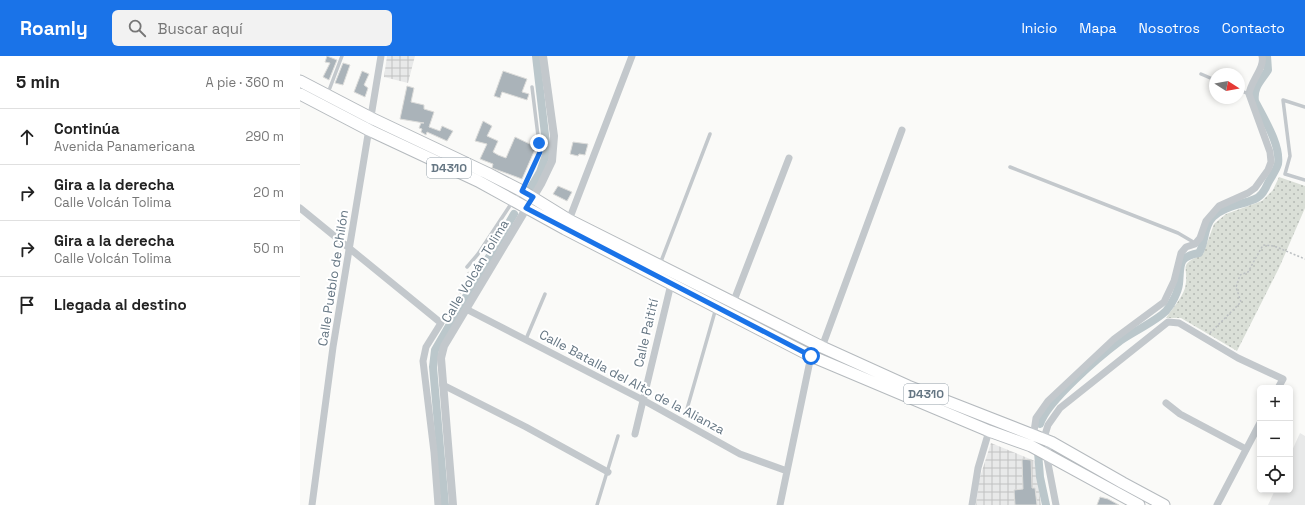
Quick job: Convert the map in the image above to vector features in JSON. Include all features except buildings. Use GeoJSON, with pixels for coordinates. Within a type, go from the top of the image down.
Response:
{"type":"FeatureCollection","features":[{"type":"Feature","properties":{"kind":"main road","name":"D4310"},"geometry":{"type":"LineString","coordinates":[[300,81],[371,118],[522,191],[569,220],[822,347],[908,386],[1048,440],[1123,484],[1164,505]]}},
{"type":"Feature","properties":{"kind":"main road","name":"D4310"},"geometry":{"type":"LineString","coordinates":[[300,94],[369,130],[478,181],[526,208],[811,356],[989,431],[1031,446],[1139,505]]}},
{"type":"Feature","properties":{"kind":"street","name":"Calle Pueblo de Chilón"},"geometry":{"type":"LineString","coordinates":[[312,505],[333,347],[381,56]]}},
{"type":"Feature","properties":{"kind":"street","name":"Calle Volcán Tolima"},"geometry":{"type":"LineString","coordinates":[[453,505],[440,358],[444,346],[468,310],[549,170],[553,150],[552,122],[543,56]]}},
{"type":"Feature","properties":{"kind":"street"},"geometry":{"type":"LineString","coordinates":[[569,220],[632,56]]}},
{"type":"Feature","properties":{"kind":"street"},"geometry":{"type":"LineString","coordinates":[[1031,446],[1036,418],[1048,400],[1114,339],[1164,302],[1174,281],[1177,260],[1186,247],[1196,244],[1200,238],[1206,221],[1219,206],[1248,193],[1255,188],[1268,170],[1270,152],[1249,94],[1250,84],[1262,68],[1262,56]]}},
{"type":"Feature","properties":{"kind":"street"},"geometry":{"type":"LineString","coordinates":[[822,347],[902,130]]}},
{"type":"Feature","properties":{"kind":"street"},"geometry":{"type":"LineString","coordinates":[[733,303],[789,158]]}},
{"type":"Feature","properties":{"kind":"street"},"geometry":{"type":"LineString","coordinates":[[300,208],[441,324]]}},
{"type":"Feature","properties":{"kind":"street","name":"Calle Paitití"},"geometry":{"type":"LineString","coordinates":[[635,434],[671,284]]}},
{"type":"Feature","properties":{"kind":"street","name":"Calle Batalla del Alto de la Alianza"},"geometry":{"type":"LineString","coordinates":[[468,310],[643,400],[740,454],[787,472]]}},
{"type":"Feature","properties":{"kind":"street"},"geometry":{"type":"LineString","coordinates":[[1056,505],[1046,453],[1048,426],[1060,408],[1168,322],[1179,323],[1238,358],[1283,379],[1280,385]]}},
{"type":"Feature","properties":{"kind":"street","name":"Calle Volcán Tolima"},"geometry":{"type":"LineString","coordinates":[[438,505],[434,452],[423,361],[426,347],[441,324]]}},
{"type":"Feature","properties":{"kind":"street"},"geometry":{"type":"LineString","coordinates":[[780,505],[811,356]]}},
{"type":"Feature","properties":{"kind":"street"},"geometry":{"type":"LineString","coordinates":[[443,385],[526,427],[608,472]]}},
{"type":"Feature","properties":{"kind":"street"},"geometry":{"type":"LineString","coordinates":[[1166,403],[1180,414],[1246,449]]}},
{"type":"Feature","properties":{"kind":"street"},"geometry":{"type":"LineString","coordinates":[[1217,505],[1257,428]]}},
{"type":"Feature","properties":{"kind":"street"},"geometry":{"type":"LineString","coordinates":[[972,505],[978,468],[989,431]]}},
{"type":"Feature","properties":{"kind":"lane"},"geometry":{"type":"LineString","coordinates":[[327,96],[342,56]]}},
{"type":"Feature","properties":{"kind":"lane"},"geometry":{"type":"LineString","coordinates":[[1201,74],[1209,77]]}},
{"type":"Feature","properties":{"kind":"lane","name":"Calle Volcán Tolima"},"geometry":{"type":"LineString","coordinates":[[467,267],[478,254],[513,201],[522,191],[540,152],[532,87]]}},
{"type":"Feature","properties":{"kind":"lane"},"geometry":{"type":"LineString","coordinates":[[1245,92],[1249,94]]}},
{"type":"Feature","properties":{"kind":"lane"},"geometry":{"type":"LineString","coordinates":[[1305,107],[1283,100],[1290,156],[1285,174],[1305,180]]}},
{"type":"Feature","properties":{"kind":"lane"},"geometry":{"type":"LineString","coordinates":[[660,265],[710,134]]}},
{"type":"Feature","properties":{"kind":"lane"},"geometry":{"type":"LineString","coordinates":[[1010,167],[1178,233],[1196,244]]}},
{"type":"Feature","properties":{"kind":"lane"},"geometry":{"type":"LineString","coordinates":[[526,339],[545,294]]}},
{"type":"Feature","properties":{"kind":"lane"},"geometry":{"type":"LineString","coordinates":[[687,409],[716,307]]}},
{"type":"Feature","properties":{"kind":"lane"},"geometry":{"type":"LineString","coordinates":[[597,505],[618,436]]}},
{"type":"Feature","properties":{"kind":"path"},"geometry":{"type":"LineString","coordinates":[[1204,338],[1241,302],[1236,287],[1240,275],[1248,272],[1263,245],[1274,246],[1305,259]]}},
{"type":"Feature","properties":{"kind":"path","name":"Calle Volcán Tolima"},"geometry":{"type":"LineString","coordinates":[[441,324],[470,277],[467,267]]}},
{"type":"Feature","properties":{"kind":"shaded area"},"geometry":{"type":"Polygon","coordinates":[[[387,56],[415,56],[408,83],[384,77],[387,56]]]}},
{"type":"Feature","properties":{"kind":"shaded area"},"geometry":{"type":"Polygon","coordinates":[[[1279,177],[1305,186],[1305,208],[1279,268],[1237,351],[1181,318],[1166,318],[1184,292],[1187,264],[1203,254],[1214,224],[1226,214],[1262,201],[1273,190],[1279,177]]]}},
{"type":"Feature","properties":{"kind":"shaded area"},"geometry":{"type":"Polygon","coordinates":[[[1300,433],[1305,436],[1305,505],[1268,505],[1274,493],[1293,493],[1293,448],[1300,433]]]}},
{"type":"Feature","properties":{"kind":"shaded area"},"geometry":{"type":"Polygon","coordinates":[[[991,443],[1035,461],[1041,505],[976,505],[979,480],[991,443]]]}},
{"type":"Feature","properties":{"kind":"waterway"},"geometry":{"type":"LineString","coordinates":[[530,189],[540,172],[547,152],[536,56]]}},
{"type":"Feature","properties":{"kind":"waterway"},"geometry":{"type":"LineString","coordinates":[[1040,424],[1053,403],[1100,357],[1120,341],[1156,319],[1166,311],[1177,291],[1180,267],[1187,257],[1199,253],[1203,244],[1206,230],[1213,217],[1222,210],[1257,198],[1264,190],[1278,164],[1277,148],[1271,131],[1255,101],[1256,88],[1268,70],[1267,56]]}},
{"type":"Feature","properties":{"kind":"waterway"},"geometry":{"type":"LineString","coordinates":[[445,505],[433,367],[435,350],[514,214]]}},
{"type":"Feature","properties":{"kind":"waterway"},"geometry":{"type":"LineString","coordinates":[[1038,452],[1040,477],[1046,505]]}},
{"type":"Feature","properties":{"kind":"route"},"geometry":{"type":"LineString","coordinates":[[539,143],[540,152],[522,191],[533,197],[526,208],[811,356]]}}]}
